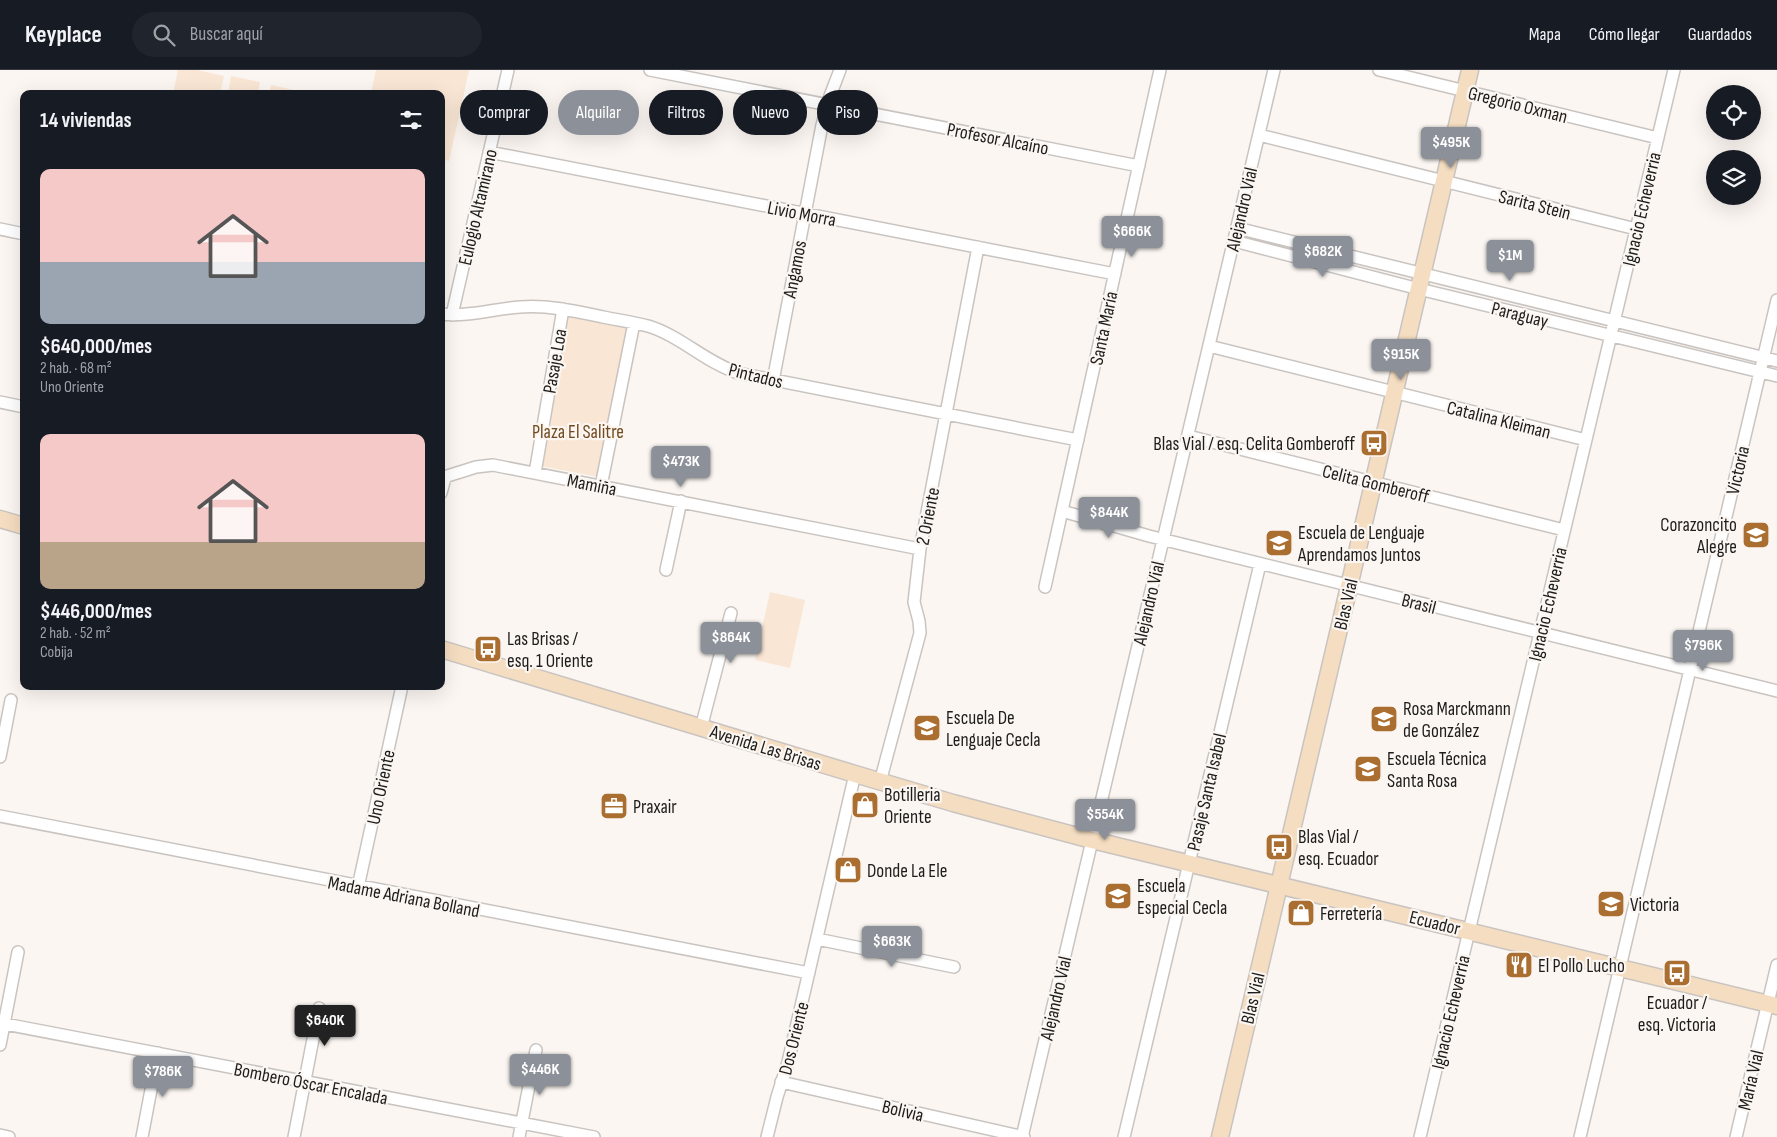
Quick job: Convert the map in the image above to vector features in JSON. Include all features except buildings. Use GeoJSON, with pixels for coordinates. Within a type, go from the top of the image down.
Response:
{"type":"FeatureCollection","features":[{"type":"Feature","properties":{"kind":"street","name":"Eulogio Altamirano"},"geometry":{"type":"LineString","coordinates":[[447,315],[508,70]]}},
{"type":"Feature","properties":{"kind":"street","name":"Profesor Alcaíno"},"geometry":{"type":"LineString","coordinates":[[650,70],[817,103]]}},
{"type":"Feature","properties":{"kind":"street","name":"Angamos"},"geometry":{"type":"LineString","coordinates":[[833,90],[840,70]]}},
{"type":"Feature","properties":{"kind":"street","name":"Santa María"},"geometry":{"type":"LineString","coordinates":[[1046,587],[1160,70]]}},
{"type":"Feature","properties":{"kind":"street","name":"Alejandro Vial"},"geometry":{"type":"LineString","coordinates":[[1023,1137],[1274,70]]}},
{"type":"Feature","properties":{"kind":"street","name":"Gregorio Oxman"},"geometry":{"type":"LineString","coordinates":[[1379,70],[1658,138]]}},
{"type":"Feature","properties":{"kind":"street","name":"Blas Vial"},"geometry":{"type":"LineString","coordinates":[[1220,1137],[1470,70]]}},
{"type":"Feature","properties":{"kind":"street","name":"Ignacio Echeverria"},"geometry":{"type":"LineString","coordinates":[[1420,1137],[1674,70]]}},
{"type":"Feature","properties":{"kind":"street","name":"Profesor Alcaíno"},"geometry":{"type":"LineString","coordinates":[[878,115],[1139,166]]}},
{"type":"Feature","properties":{"kind":"street","name":"Angamos"},"geometry":{"type":"LineString","coordinates":[[772,381],[821,135]]}},
{"type":"Feature","properties":{"kind":"street","name":"Sarita Stein"},"geometry":{"type":"LineString","coordinates":[[1259,135],[1636,229]]}},
{"type":"Feature","properties":{"kind":"street","name":"Livio Morra"},"geometry":{"type":"LineString","coordinates":[[489,152],[1115,274]]}},
{"type":"Feature","properties":{"kind":"street","name":"Paraguay"},"geometry":{"type":"LineString","coordinates":[[1237,228],[1611,336],[1777,376]]}},
{"type":"Feature","properties":{"kind":"street"},"geometry":{"type":"LineString","coordinates":[[0,229],[20,233]]}},
{"type":"Feature","properties":{"kind":"street","name":"Paraguay"},"geometry":{"type":"LineString","coordinates":[[1234,241],[1420,282],[1614,321],[1777,361]]}},
{"type":"Feature","properties":{"kind":"street","name":"2 Oriente"},"geometry":{"type":"LineString","coordinates":[[880,782],[920,633],[914,602],[920,549],[978,247]]}},
{"type":"Feature","properties":{"kind":"street","name":"Victoria"},"geometry":{"type":"LineString","coordinates":[[1580,1137],[1777,300]]}},
{"type":"Feature","properties":{"kind":"street","name":"Pintados"},"geometry":{"type":"LineString","coordinates":[[447,315],[473,314],[518,307],[563,309],[634,323],[660,330],[728,370],[772,381],[1078,440]]}},
{"type":"Feature","properties":{"kind":"street","name":"Pasaje Loa"},"geometry":{"type":"LineString","coordinates":[[535,473],[563,309]]}},
{"type":"Feature","properties":{"kind":"street"},"geometry":{"type":"LineString","coordinates":[[601,486],[634,323]]}},
{"type":"Feature","properties":{"kind":"street","name":"Catalina Kleiman"},"geometry":{"type":"LineString","coordinates":[[1209,346],[1586,440]]}},
{"type":"Feature","properties":{"kind":"street"},"geometry":{"type":"LineString","coordinates":[[0,402],[20,406]]}},
{"type":"Feature","properties":{"kind":"street","name":"Celita Gomberoff"},"geometry":{"type":"LineString","coordinates":[[1188,436],[1564,530]]}},
{"type":"Feature","properties":{"kind":"street","name":"Mamiña"},"geometry":{"type":"LineString","coordinates":[[445,477],[468,469],[484,466],[502,467],[920,549]]}},
{"type":"Feature","properties":{"kind":"street"},"geometry":{"type":"LineString","coordinates":[[666,570],[681,501]]}},
{"type":"Feature","properties":{"kind":"street","name":"Brasil"},"geometry":{"type":"LineString","coordinates":[[1062,511],[1163,540],[1777,691]]}},
{"type":"Feature","properties":{"kind":"street"},"geometry":{"type":"LineString","coordinates":[[0,519],[20,525]]}},
{"type":"Feature","properties":{"kind":"street","name":"Pasaje Santa Isabel"},"geometry":{"type":"LineString","coordinates":[[1124,1137],[1260,564]]}},
{"type":"Feature","properties":{"kind":"street"},"geometry":{"type":"LineString","coordinates":[[701,728],[730,613]]}},
{"type":"Feature","properties":{"kind":"street","name":"Avenida Las Brisas"},"geometry":{"type":"LineString","coordinates":[[445,650],[880,782],[1092,840]]}},
{"type":"Feature","properties":{"kind":"street","name":"Uno Oriente"},"geometry":{"type":"LineString","coordinates":[[358,887],[401,690]]}},
{"type":"Feature","properties":{"kind":"street"},"geometry":{"type":"LineString","coordinates":[[0,756],[11,700]]}},
{"type":"Feature","properties":{"kind":"street","name":"Dos Oriente"},"geometry":{"type":"LineString","coordinates":[[767,1137],[788,1062],[855,774]]}},
{"type":"Feature","properties":{"kind":"street","name":"Madame Adriana Bolland"},"geometry":{"type":"LineString","coordinates":[[0,816],[809,973]]}},
{"type":"Feature","properties":{"kind":"street","name":"Ecuador"},"geometry":{"type":"LineString","coordinates":[[1092,840],[1772,1005]]}},
{"type":"Feature","properties":{"kind":"street"},"geometry":{"type":"LineString","coordinates":[[817,939],[954,967]]}},
{"type":"Feature","properties":{"kind":"street"},"geometry":{"type":"LineString","coordinates":[[0,1045],[2,1023],[18,952]]}},
{"type":"Feature","properties":{"kind":"street","name":"María Vial"},"geometry":{"type":"LineString","coordinates":[[1736,1137],[1772,1005],[1777,965]]}},
{"type":"Feature","properties":{"kind":"street"},"geometry":{"type":"LineString","coordinates":[[294,1137],[319,1008]]}},
{"type":"Feature","properties":{"kind":"street","name":"Bombero Óscar Encalada"},"geometry":{"type":"LineString","coordinates":[[2,1023],[594,1137]]}},
{"type":"Feature","properties":{"kind":"street"},"geometry":{"type":"LineString","coordinates":[[519,1137],[536,1050]]}},
{"type":"Feature","properties":{"kind":"street"},"geometry":{"type":"LineString","coordinates":[[142,1137],[158,1053]]}},
{"type":"Feature","properties":{"kind":"street","name":"Bolivia"},"geometry":{"type":"LineString","coordinates":[[781,1082],[1023,1137]]}},
{"type":"Feature","properties":{"kind":"street"},"geometry":{"type":"LineString","coordinates":[[0,1135],[9,1137]]}},
{"type":"Feature","properties":{"kind":"green space"},"geometry":{"type":"Polygon","coordinates":[[[178,70],[197,70],[224,76],[221,90],[174,90],[178,70]]]}},
{"type":"Feature","properties":{"kind":"green space"},"geometry":{"type":"Polygon","coordinates":[[[376,70],[469,70],[465,90],[460,90],[460,111],[449,161],[445,160],[445,90],[372,90],[376,70]]]}},
{"type":"Feature","properties":{"kind":"green space"},"geometry":{"type":"Polygon","coordinates":[[[231,76],[260,82],[259,90],[229,90],[231,76]]]}},
{"type":"Feature","properties":{"kind":"green space"},"geometry":{"type":"Polygon","coordinates":[[[271,85],[294,90],[270,90],[271,85]]]}},
{"type":"Feature","properties":{"kind":"green space","name":"Plaza El Salitre"},"geometry":{"type":"Polygon","coordinates":[[[568,317],[627,328],[599,477],[541,466],[568,317]]]}},
{"type":"Feature","properties":{"kind":"green space"},"geometry":{"type":"Polygon","coordinates":[[[770,592],[805,600],[790,668],[755,660],[770,592]]]}},
{"type":"Feature","properties":{"kind":"place","name":"Blas Vial / esq. Celita Gomberoff"},"geometry":{"type":"Point","coordinates":[1374,443]}},
{"type":"Feature","properties":{"kind":"place","name":"Corazoncito Alegre"},"geometry":{"type":"Point","coordinates":[1756,535]}},
{"type":"Feature","properties":{"kind":"place","name":"Escuela de Lenguaje Aprendamos Juntos"},"geometry":{"type":"Point","coordinates":[1279,543]}},
{"type":"Feature","properties":{"kind":"place","name":"Las Brisas / esq. 1 Oriente"},"geometry":{"type":"Point","coordinates":[488,649]}},
{"type":"Feature","properties":{"kind":"place","name":"Rosa Marckmann de González"},"geometry":{"type":"Point","coordinates":[1384,719]}},
{"type":"Feature","properties":{"kind":"place","name":"Escuela De Lenguaje Cecla"},"geometry":{"type":"Point","coordinates":[927,728]}},
{"type":"Feature","properties":{"kind":"place","name":"Escuela Técnica Santa Rosa"},"geometry":{"type":"Point","coordinates":[1368,769]}},
{"type":"Feature","properties":{"kind":"place","name":"Botilleria Oriente"},"geometry":{"type":"Point","coordinates":[865,805]}},
{"type":"Feature","properties":{"kind":"place","name":"Praxair"},"geometry":{"type":"Point","coordinates":[614,806]}},
{"type":"Feature","properties":{"kind":"place","name":"Blas Vial / esq. Ecuador"},"geometry":{"type":"Point","coordinates":[1279,847]}},
{"type":"Feature","properties":{"kind":"place","name":"Donde La Ele"},"geometry":{"type":"Point","coordinates":[848,870]}},
{"type":"Feature","properties":{"kind":"place","name":"Escuela Especial Cecla"},"geometry":{"type":"Point","coordinates":[1118,896]}},
{"type":"Feature","properties":{"kind":"place","name":"Victoria"},"geometry":{"type":"Point","coordinates":[1611,904]}},
{"type":"Feature","properties":{"kind":"place","name":"Ferretería"},"geometry":{"type":"Point","coordinates":[1301,913]}},
{"type":"Feature","properties":{"kind":"place","name":"El Pollo Lucho"},"geometry":{"type":"Point","coordinates":[1519,965]}},
{"type":"Feature","properties":{"kind":"place","name":"Ecuador / esq. Victoria"},"geometry":{"type":"Point","coordinates":[1677,973]}}]}
